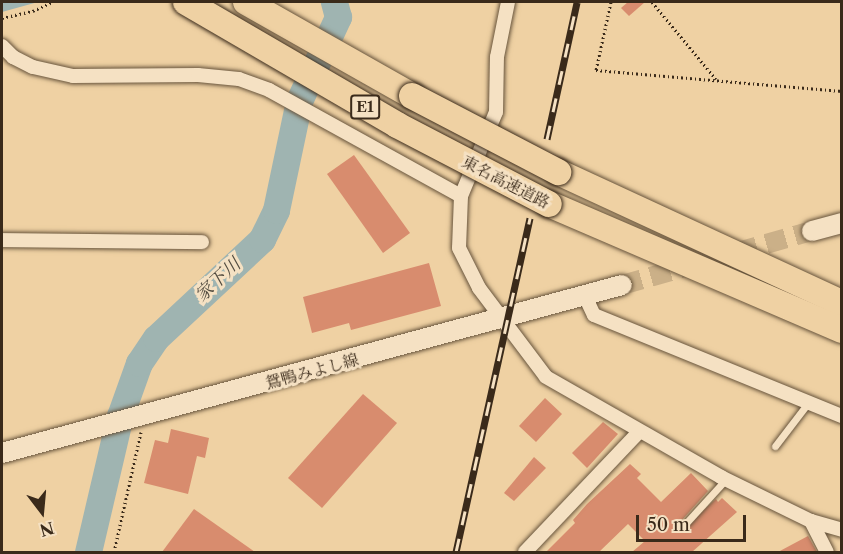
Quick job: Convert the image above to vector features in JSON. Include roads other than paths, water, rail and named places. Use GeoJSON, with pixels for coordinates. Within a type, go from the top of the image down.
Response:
{"type":"FeatureCollection","features":[{"type":"Feature","properties":{"kind":"highway","name":"東名高速道路"},"geometry":{"type":"LineString","coordinates":[[186,2],[397,125],[549,204],[842,330]]}},
{"type":"Feature","properties":{"kind":"highway","name":"東名高速道路"},"geometry":{"type":"LineString","coordinates":[[246,2],[412,96],[558,172],[637,211],[842,303]]}},
{"type":"Feature","properties":{"kind":"highway"},"geometry":{"type":"LineString","coordinates":[[273,2],[412,96]]}},
{"type":"Feature","properties":{"kind":"highway"},"geometry":{"type":"LineString","coordinates":[[637,211],[692,223],[842,284]]}},
{"type":"Feature","properties":{"kind":"main road"},"geometry":{"type":"LineString","coordinates":[[812,231],[842,223]]}},
{"type":"Feature","properties":{"kind":"main road","name":"鴛鴨みよし線"},"geometry":{"type":"LineString","coordinates":[[2,453],[102,428],[622,285]]}},
{"type":"Feature","properties":{"kind":"street"},"geometry":{"type":"LineString","coordinates":[[508,2],[498,57],[496,112],[461,196],[459,248],[479,288],[546,377],[639,432],[726,479],[811,521],[842,530]]}},
{"type":"Feature","properties":{"kind":"street"},"geometry":{"type":"LineString","coordinates":[[2,46],[13,57],[33,67],[73,76],[198,75],[239,79],[269,90],[461,196]]}},
{"type":"Feature","properties":{"kind":"street"},"geometry":{"type":"LineString","coordinates":[[2,240],[202,242]]}},
{"type":"Feature","properties":{"kind":"street"},"geometry":{"type":"LineString","coordinates":[[585,296],[594,315],[842,416]]}},
{"type":"Feature","properties":{"kind":"street"},"geometry":{"type":"LineString","coordinates":[[525,552],[639,432]]}},
{"type":"Feature","properties":{"kind":"street"},"geometry":{"type":"LineString","coordinates":[[811,521],[827,552]]}},
{"type":"Feature","properties":{"kind":"lane"},"geometry":{"type":"LineString","coordinates":[[775,446],[808,403]]}},
{"type":"Feature","properties":{"kind":"lane"},"geometry":{"type":"LineString","coordinates":[[686,523],[726,479]]}},
{"type":"Feature","properties":{"kind":"waterway","name":"家下川"},"geometry":{"type":"LineString","coordinates":[[88,552],[120,416],[139,363],[156,338],[262,239],[276,210],[299,101],[338,17],[334,2]]}},
{"type":"Feature","properties":{"kind":"tunnel"},"geometry":{"type":"LineString","coordinates":[[622,285],[812,231]]}},
{"type":"Feature","properties":{"kind":"railway"},"geometry":{"type":"LineString","coordinates":[[547,139],[577,2]]}},
{"type":"Feature","properties":{"kind":"railway"},"geometry":{"type":"LineString","coordinates":[[456,552],[530,218]]}}]}
